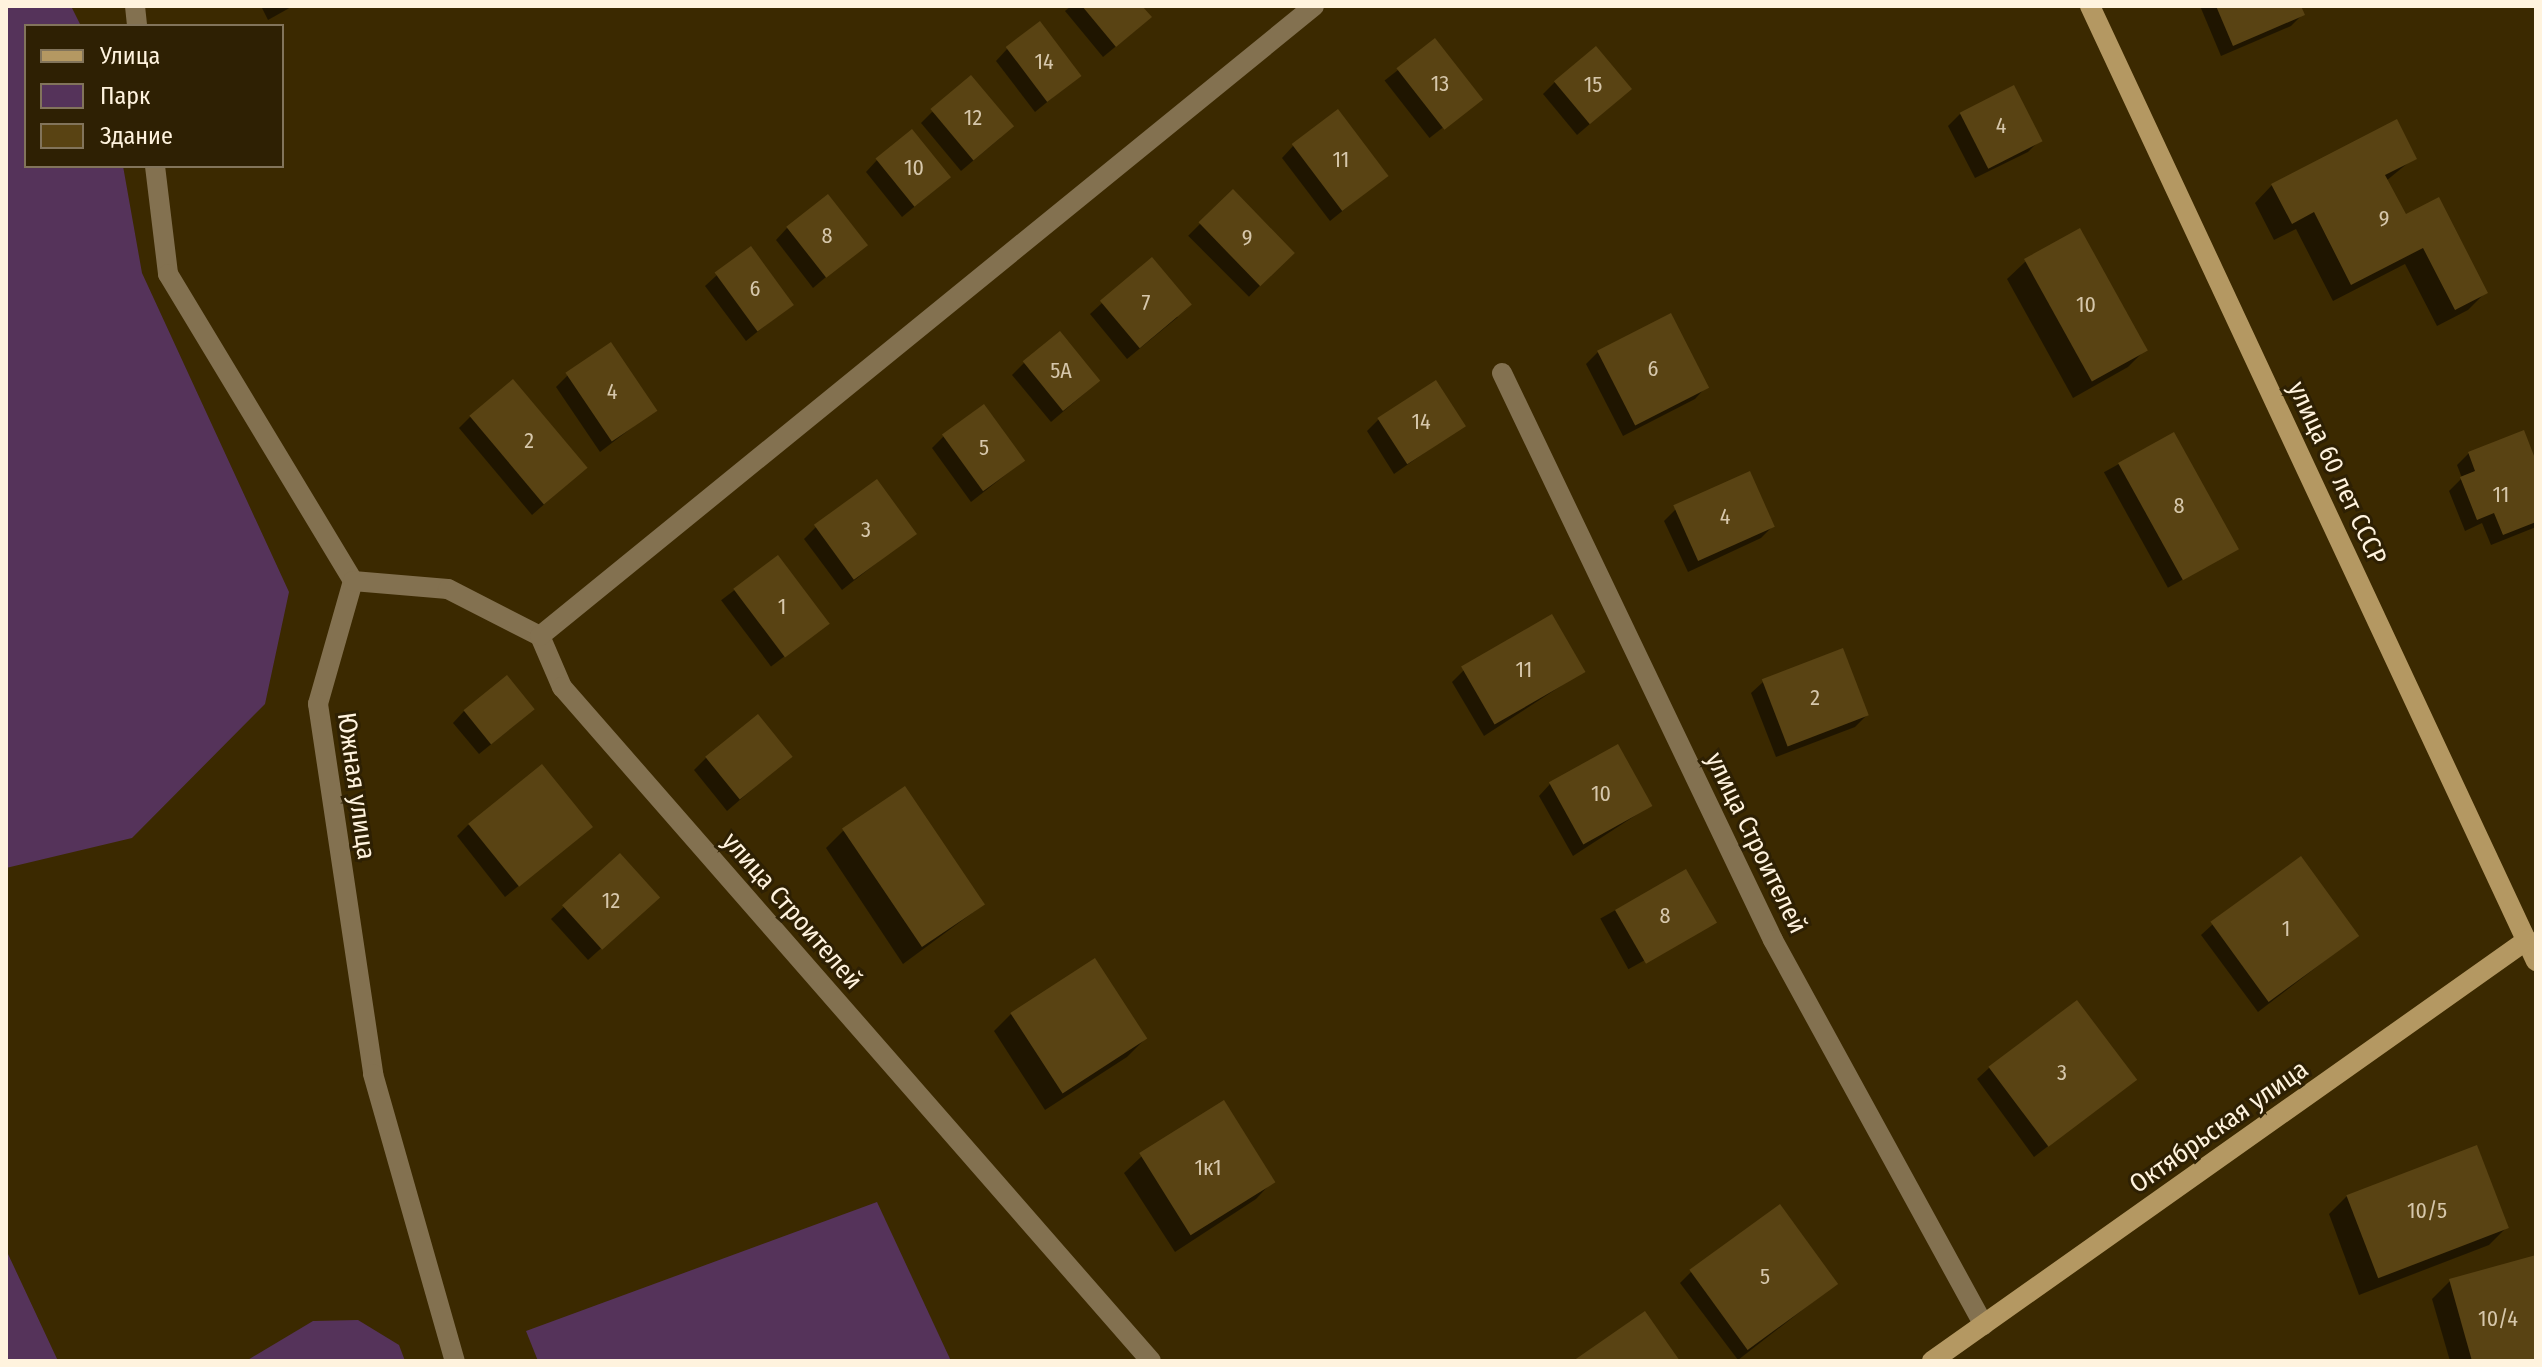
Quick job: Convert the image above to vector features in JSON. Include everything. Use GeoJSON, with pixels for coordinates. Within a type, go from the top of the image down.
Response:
{"type":"FeatureCollection","features":[{"type":"Feature","properties":{"kind":"street"},"geometry":{"type":"LineString","coordinates":[[155,168],[168,274],[353,581],[448,589],[540,636],[1314,6]]}},
{"type":"Feature","properties":{"kind":"street","name":"улица 60 лет СССР"},"geometry":{"type":"LineString","coordinates":[[2090,6],[2531,938],[2536,961]]}},
{"type":"Feature","properties":{"kind":"street","name":"улица Строителей"},"geometry":{"type":"LineString","coordinates":[[1502,373],[1773,940],[1984,1325]]}},
{"type":"Feature","properties":{"kind":"street","name":"Южная улица"},"geometry":{"type":"LineString","coordinates":[[353,581],[318,704],[373,1074],[455,1361]]}},
{"type":"Feature","properties":{"kind":"street","name":"улица Строителей"},"geometry":{"type":"LineString","coordinates":[[540,636],[562,687],[1151,1361]]}},
{"type":"Feature","properties":{"kind":"street","name":"Октябрьская улица"},"geometry":{"type":"LineString","coordinates":[[1932,1361],[2531,938]]}},
{"type":"Feature","properties":{"kind":"green space"},"geometry":{"type":"Polygon","coordinates":[[[6,6],[71,6],[80,24],[24,24],[24,168],[123,168],[142,273],[289,592],[265,704],[132,838],[6,868],[6,6]]]}},
{"type":"Feature","properties":{"kind":"green space"},"geometry":{"type":"Polygon","coordinates":[[[877,1202],[951,1361],[538,1361],[526,1331],[877,1202]]]}},
{"type":"Feature","properties":{"kind":"green space"},"geometry":{"type":"Polygon","coordinates":[[[6,1237],[8,1254],[58,1361],[6,1361],[6,1237]]]}},
{"type":"Feature","properties":{"kind":"green space"},"geometry":{"type":"Polygon","coordinates":[[[358,1320],[399,1345],[405,1361],[246,1361],[313,1321],[358,1320]]]}},
{"type":"Feature","properties":{"kind":"building"},"geometry":{"type":"Polygon","coordinates":[[[1082,6],[1142,6],[1152,17],[1116,47],[1082,6]]]}},
{"type":"Feature","properties":{"kind":"building"},"geometry":{"type":"Polygon","coordinates":[[[2216,6],[2301,6],[2305,15],[2233,46],[2216,6]]]}},
{"type":"Feature","properties":{"kind":"building"},"geometry":{"type":"Polygon","coordinates":[[[1040,21],[1082,76],[1047,102],[1006,47],[1040,21]]]}},
{"type":"Feature","properties":{"kind":"building"},"geometry":{"type":"Polygon","coordinates":[[[1435,38],[1483,99],[1444,130],[1396,68],[1435,38]]]}},
{"type":"Feature","properties":{"kind":"building"},"geometry":{"type":"Polygon","coordinates":[[[1596,46],[1632,89],[1590,124],[1554,81],[1596,46]]]}},
{"type":"Feature","properties":{"kind":"building"},"geometry":{"type":"Polygon","coordinates":[[[971,75],[1014,126],[973,160],[930,109],[971,75]]]}},
{"type":"Feature","properties":{"kind":"building"},"geometry":{"type":"Polygon","coordinates":[[[2014,85],[2043,141],[1988,169],[1960,113],[2014,85]]]}},
{"type":"Feature","properties":{"kind":"building"},"geometry":{"type":"Polygon","coordinates":[[[1338,109],[1389,176],[1342,211],[1292,144],[1338,109]]]}},
{"type":"Feature","properties":{"kind":"building"},"geometry":{"type":"Polygon","coordinates":[[[2397,119],[2417,159],[2385,175],[2406,214],[2439,197],[2488,293],[2455,310],[2423,248],[2351,285],[2314,212],[2292,224],[2271,184],[2397,119]]]}},
{"type":"Feature","properties":{"kind":"building"},"geometry":{"type":"Polygon","coordinates":[[[912,129],[951,177],[914,207],[875,159],[912,129]]]}},
{"type":"Feature","properties":{"kind":"building"},"geometry":{"type":"Polygon","coordinates":[[[1233,189],[1295,253],[1260,286],[1198,222],[1233,189]]]}},
{"type":"Feature","properties":{"kind":"building"},"geometry":{"type":"Polygon","coordinates":[[[828,194],[868,245],[826,278],[786,227],[828,194]]]}},
{"type":"Feature","properties":{"kind":"building"},"geometry":{"type":"Polygon","coordinates":[[[2080,228],[2148,350],[2092,381],[2024,259],[2080,228]]]}},
{"type":"Feature","properties":{"kind":"building"},"geometry":{"type":"Polygon","coordinates":[[[751,246],[794,305],[758,332],[715,272],[751,246]]]}},
{"type":"Feature","properties":{"kind":"building"},"geometry":{"type":"Polygon","coordinates":[[[1152,257],[1192,304],[1140,348],[1100,301],[1152,257]]]}},
{"type":"Feature","properties":{"kind":"building"},"geometry":{"type":"Polygon","coordinates":[[[1671,313],[1709,388],[1635,426],[1597,351],[1671,313]]]}},
{"type":"Feature","properties":{"kind":"building"},"geometry":{"type":"Polygon","coordinates":[[[1060,331],[1100,381],[1063,411],[1023,361],[1060,331]]]}},
{"type":"Feature","properties":{"kind":"building"},"geometry":{"type":"Polygon","coordinates":[[[611,342],[657,411],[612,442],[565,373],[611,342]]]}},
{"type":"Feature","properties":{"kind":"building"},"geometry":{"type":"Polygon","coordinates":[[[513,379],[588,468],[544,505],[469,416],[513,379]]]}},
{"type":"Feature","properties":{"kind":"building"},"geometry":{"type":"Polygon","coordinates":[[[1436,380],[1466,426],[1407,464],[1377,418],[1436,380]]]}},
{"type":"Feature","properties":{"kind":"building"},"geometry":{"type":"Polygon","coordinates":[[[984,404],[1025,461],[983,491],[942,435],[984,404]]]}},
{"type":"Feature","properties":{"kind":"building"},"geometry":{"type":"Polygon","coordinates":[[[2524,430],[2536,461],[2536,522],[2503,535],[2494,513],[2477,520],[2460,477],[2475,471],[2468,452],[2524,430]]]}},
{"type":"Feature","properties":{"kind":"building"},"geometry":{"type":"Polygon","coordinates":[[[2174,432],[2239,549],[2183,580],[2118,463],[2174,432]]]}},
{"type":"Feature","properties":{"kind":"building"},"geometry":{"type":"Polygon","coordinates":[[[1750,471],[1775,527],[1698,561],[1673,505],[1750,471]]]}},
{"type":"Feature","properties":{"kind":"building"},"geometry":{"type":"Polygon","coordinates":[[[877,479],[917,534],[854,580],[814,525],[877,479]]]}},
{"type":"Feature","properties":{"kind":"building"},"geometry":{"type":"Polygon","coordinates":[[[778,555],[830,624],[785,657],[733,589],[778,555]]]}},
{"type":"Feature","properties":{"kind":"building"},"geometry":{"type":"Polygon","coordinates":[[[1552,614],[1586,672],[1495,725],[1461,666],[1552,614]]]}},
{"type":"Feature","properties":{"kind":"building"},"geometry":{"type":"Polygon","coordinates":[[[1843,648],[1869,715],[1788,746],[1762,679],[1843,648]]]}},
{"type":"Feature","properties":{"kind":"building"},"geometry":{"type":"Polygon","coordinates":[[[507,675],[535,709],[491,744],[463,710],[507,675]]]}},
{"type":"Feature","properties":{"kind":"building"},"geometry":{"type":"Polygon","coordinates":[[[758,714],[793,757],[740,800],[705,757],[758,714]]]}},
{"type":"Feature","properties":{"kind":"building"},"geometry":{"type":"Polygon","coordinates":[[[1618,744],[1652,806],[1583,844],[1549,782],[1618,744]]]}},
{"type":"Feature","properties":{"kind":"building"},"geometry":{"type":"Polygon","coordinates":[[[542,764],[593,827],[519,887],[468,824],[542,764]]]}},
{"type":"Feature","properties":{"kind":"building"},"geometry":{"type":"Polygon","coordinates":[[[905,786],[985,905],[922,947],[842,828],[905,786]]]}},
{"type":"Feature","properties":{"kind":"building"},"geometry":{"type":"Polygon","coordinates":[[[620,853],[660,898],[602,950],[562,905],[620,853]]]}},
{"type":"Feature","properties":{"kind":"building"},"geometry":{"type":"Polygon","coordinates":[[[2301,856],[2359,936],[2269,1002],[2210,922],[2301,856]]]}},
{"type":"Feature","properties":{"kind":"building"},"geometry":{"type":"Polygon","coordinates":[[[1686,869],[1717,923],[1646,964],[1615,910],[1686,869]]]}},
{"type":"Feature","properties":{"kind":"building"},"geometry":{"type":"Polygon","coordinates":[[[1095,958],[1147,1039],[1063,1094],[1010,1013],[1095,958]]]}},
{"type":"Feature","properties":{"kind":"building"},"geometry":{"type":"Polygon","coordinates":[[[2077,1000],[2137,1080],[2049,1147],[1988,1067],[2077,1000]]]}},
{"type":"Feature","properties":{"kind":"building"},"geometry":{"type":"Polygon","coordinates":[[[1224,1100],[1275,1182],[1191,1235],[1139,1153],[1224,1100]]]}},
{"type":"Feature","properties":{"kind":"building"},"geometry":{"type":"Polygon","coordinates":[[[2477,1145],[2509,1228],[2378,1278],[2346,1195],[2477,1145]]]}},
{"type":"Feature","properties":{"kind":"building"},"geometry":{"type":"Polygon","coordinates":[[[1780,1204],[1838,1284],[1748,1350],[1689,1270],[1780,1204]]]}},
{"type":"Feature","properties":{"kind":"building"},"geometry":{"type":"Polygon","coordinates":[[[2536,1255],[2536,1359],[2472,1361],[2449,1279],[2536,1255]]]}},
{"type":"Feature","properties":{"kind":"building"},"geometry":{"type":"Polygon","coordinates":[[[1645,1311],[1680,1361],[1573,1361],[1645,1311]]]}}]}
